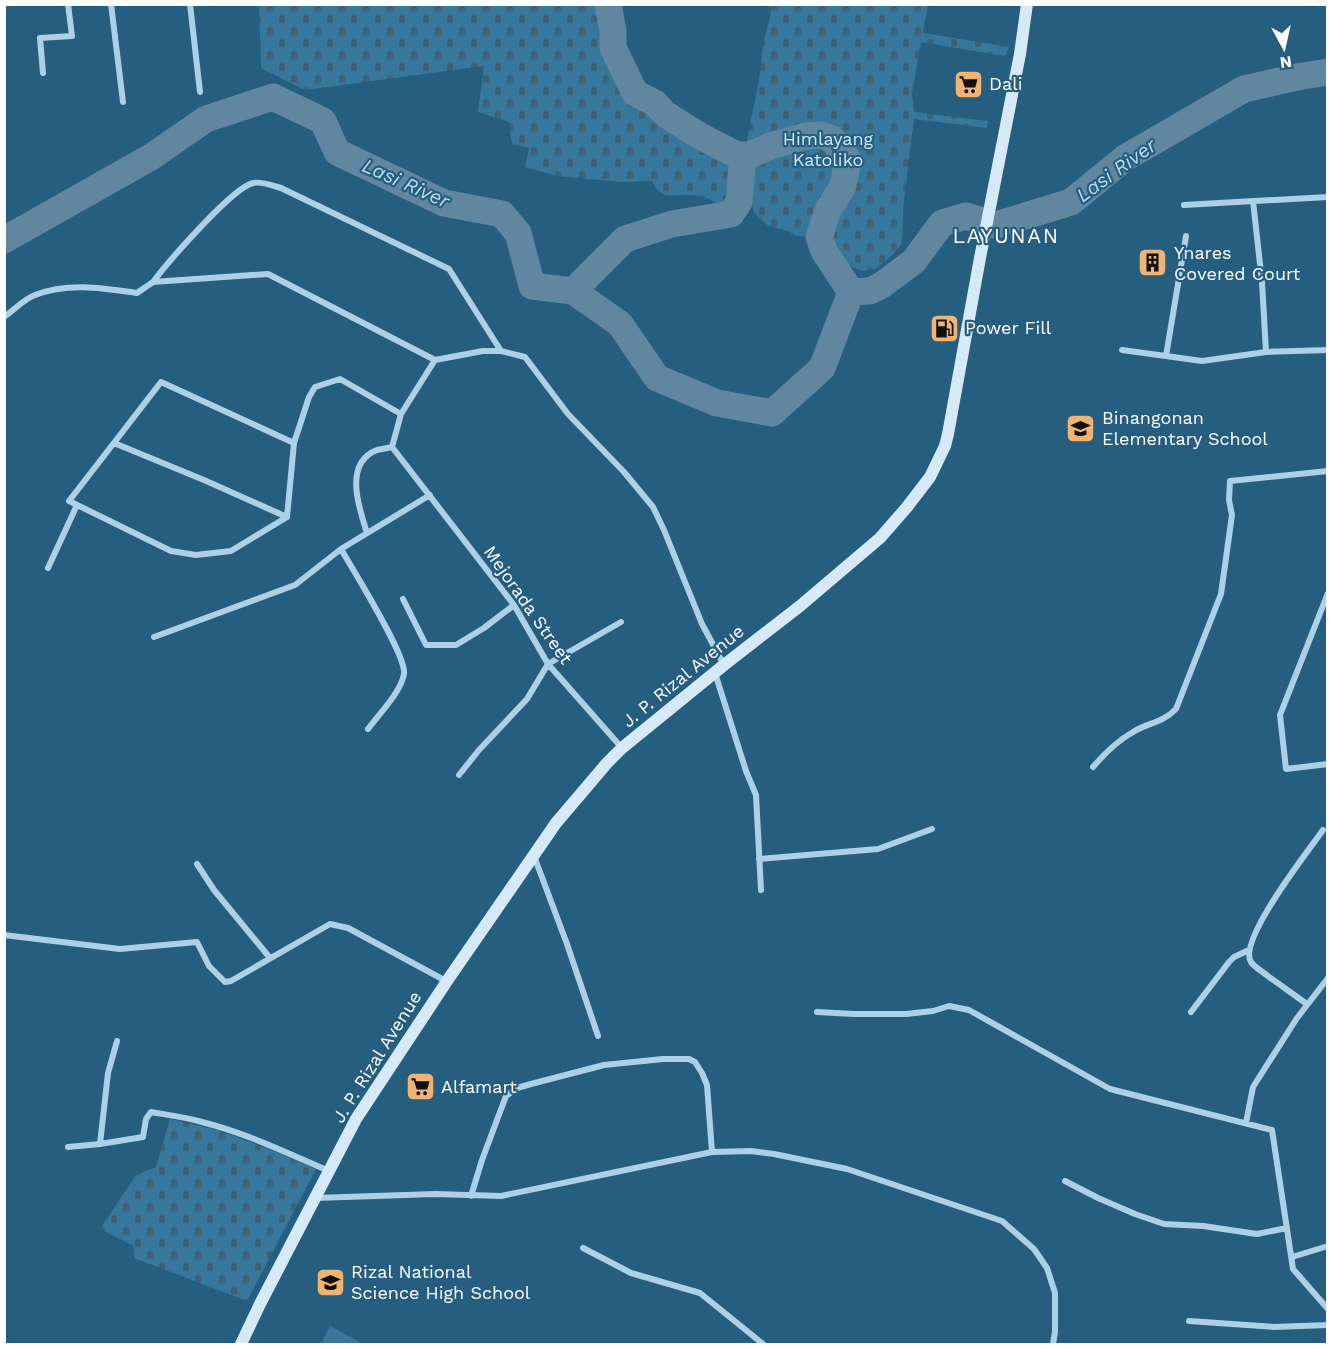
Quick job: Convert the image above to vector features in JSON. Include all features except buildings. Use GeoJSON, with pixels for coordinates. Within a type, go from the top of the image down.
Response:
{"type":"FeatureCollection","features":[{"type":"Feature","properties":{"kind":"main road","name":"J. P. Rizal Avenue"},"geometry":{"type":"LineString","coordinates":[[241,1344],[356,1119],[533,855],[576,799],[622,748],[809,599],[880,538],[930,477],[945,446],[948,434],[1020,54],[1027,4]]}},
{"type":"Feature","properties":{"kind":"street"},"geometry":{"type":"LineString","coordinates":[[43,73],[40,38],[72,36],[68,4]]}},
{"type":"Feature","properties":{"kind":"street"},"geometry":{"type":"LineString","coordinates":[[111,4],[123,102]]}},
{"type":"Feature","properties":{"kind":"street"},"geometry":{"type":"LineString","coordinates":[[190,4],[200,92]]}},
{"type":"Feature","properties":{"kind":"street"},"geometry":{"type":"LineString","coordinates":[[4,317],[33,296],[68,287],[137,293],[153,282],[165,266],[238,192],[253,183],[263,183],[281,188],[449,268],[501,351]]}},
{"type":"Feature","properties":{"kind":"street"},"geometry":{"type":"LineString","coordinates":[[1184,205],[1328,197]]}},
{"type":"Feature","properties":{"kind":"street"},"geometry":{"type":"LineString","coordinates":[[1253,201],[1262,282],[1266,352]]}},
{"type":"Feature","properties":{"kind":"street"},"geometry":{"type":"LineString","coordinates":[[1166,356],[1186,236]]}},
{"type":"Feature","properties":{"kind":"street"},"geometry":{"type":"LineString","coordinates":[[153,282],[268,274],[435,360],[483,351],[501,351],[525,357],[568,414],[624,472],[653,507],[664,530],[719,669],[746,771],[756,795],[761,890]]}},
{"type":"Feature","properties":{"kind":"street"},"geometry":{"type":"LineString","coordinates":[[1122,350],[1202,361],[1266,352],[1328,350]]}},
{"type":"Feature","properties":{"kind":"street"},"geometry":{"type":"LineString","coordinates":[[368,533],[360,513],[356,492],[357,472],[370,454],[392,447],[401,414],[435,360]]}},
{"type":"Feature","properties":{"kind":"street"},"geometry":{"type":"LineString","coordinates":[[286,517],[294,443],[309,397],[315,387],[340,379],[401,414]]}},
{"type":"Feature","properties":{"kind":"street"},"geometry":{"type":"LineString","coordinates":[[286,517],[231,550],[196,555],[171,551],[69,501],[161,382],[294,443]]}},
{"type":"Feature","properties":{"kind":"street"},"geometry":{"type":"LineString","coordinates":[[114,443],[286,517]]}},
{"type":"Feature","properties":{"kind":"street","name":"Mejorada Street"},"geometry":{"type":"LineString","coordinates":[[392,447],[514,605],[548,664],[622,748]]}},
{"type":"Feature","properties":{"kind":"street"},"geometry":{"type":"LineString","coordinates":[[1092,767],[1109,749],[1135,730],[1167,718],[1176,710],[1221,594],[1232,515],[1229,500],[1230,481],[1328,471]]}},
{"type":"Feature","properties":{"kind":"street"},"geometry":{"type":"LineString","coordinates":[[154,637],[295,585],[341,549],[430,495]]}},
{"type":"Feature","properties":{"kind":"street"},"geometry":{"type":"LineString","coordinates":[[48,568],[77,505]]}},
{"type":"Feature","properties":{"kind":"street"},"geometry":{"type":"LineString","coordinates":[[341,549],[384,624],[404,668],[399,687],[368,729]]}},
{"type":"Feature","properties":{"kind":"street"},"geometry":{"type":"LineString","coordinates":[[1328,593],[1280,715],[1286,769],[1328,764]]}},
{"type":"Feature","properties":{"kind":"street"},"geometry":{"type":"LineString","coordinates":[[403,599],[426,645],[456,645],[484,628],[514,605]]}},
{"type":"Feature","properties":{"kind":"street"},"geometry":{"type":"LineString","coordinates":[[459,775],[479,750],[528,699],[548,664],[621,622]]}},
{"type":"Feature","properties":{"kind":"street"},"geometry":{"type":"LineString","coordinates":[[759,859],[878,849],[932,829]]}},
{"type":"Feature","properties":{"kind":"street"},"geometry":{"type":"LineString","coordinates":[[1307,1005],[1258,969],[1250,961],[1249,950],[1256,930],[1277,895],[1323,830]]}},
{"type":"Feature","properties":{"kind":"street"},"geometry":{"type":"LineString","coordinates":[[533,855],[567,944],[598,1036]]}},
{"type":"Feature","properties":{"kind":"street"},"geometry":{"type":"LineString","coordinates":[[197,864],[214,890],[270,958]]}},
{"type":"Feature","properties":{"kind":"street"},"geometry":{"type":"LineString","coordinates":[[4,935],[120,949],[197,942],[209,966],[225,982],[231,981],[330,924],[348,928],[447,981]]}},
{"type":"Feature","properties":{"kind":"street"},"geometry":{"type":"LineString","coordinates":[[1191,1012],[1228,962],[1249,950]]}},
{"type":"Feature","properties":{"kind":"street"},"geometry":{"type":"LineString","coordinates":[[1246,1123],[1253,1087],[1297,1018],[1328,978]]}},
{"type":"Feature","properties":{"kind":"street"},"geometry":{"type":"LineString","coordinates":[[817,1012],[906,1014],[933,1011],[949,1006],[969,1010],[1110,1089],[1272,1130],[1293,1269],[1328,1309]]}},
{"type":"Feature","properties":{"kind":"street"},"geometry":{"type":"LineString","coordinates":[[100,1144],[108,1073],[117,1041]]}},
{"type":"Feature","properties":{"kind":"street"},"geometry":{"type":"LineString","coordinates":[[471,1196],[482,1160],[507,1096],[518,1088],[604,1065],[663,1059],[689,1059],[695,1062],[706,1085],[712,1152]]}},
{"type":"Feature","properties":{"kind":"street"},"geometry":{"type":"LineString","coordinates":[[68,1147],[143,1137],[146,1119],[151,1112],[215,1125],[271,1146],[329,1172]]}},
{"type":"Feature","properties":{"kind":"street"},"geometry":{"type":"LineString","coordinates":[[315,1198],[435,1194],[501,1196],[712,1152],[751,1151],[774,1154],[847,1169],[1002,1221],[1034,1249],[1047,1268],[1055,1293],[1053,1344]]}},
{"type":"Feature","properties":{"kind":"street"},"geometry":{"type":"LineString","coordinates":[[1065,1181],[1107,1202],[1164,1224],[1203,1226],[1257,1234],[1287,1228]]}},
{"type":"Feature","properties":{"kind":"street"},"geometry":{"type":"LineString","coordinates":[[1292,1257],[1328,1246]]}},
{"type":"Feature","properties":{"kind":"street"},"geometry":{"type":"LineString","coordinates":[[583,1248],[631,1273],[700,1293],[763,1344]]}},
{"type":"Feature","properties":{"kind":"street"},"geometry":{"type":"LineString","coordinates":[[1189,1322],[1274,1327],[1328,1325]]}},
{"type":"Feature","properties":{"kind":"green space","name":"Himlayang Katoliko"},"geometry":{"type":"Polygon","coordinates":[[[259,5],[595,5],[609,46],[634,96],[698,141],[724,151],[731,160],[745,160],[763,45],[771,13],[770,5],[928,5],[923,33],[1009,47],[1005,56],[921,42],[912,93],[914,112],[988,121],[987,128],[914,119],[901,244],[881,265],[865,271],[843,261],[829,233],[814,237],[797,236],[767,225],[754,212],[746,184],[734,186],[729,207],[698,196],[664,195],[652,181],[621,182],[557,176],[525,167],[529,148],[512,144],[509,122],[478,112],[484,66],[305,90],[261,68],[259,5]]]}},
{"type":"Feature","properties":{"kind":"green space"},"geometry":{"type":"Polygon","coordinates":[[[170,1119],[217,1130],[316,1169],[247,1301],[134,1258],[134,1246],[100,1229],[136,1175],[156,1167],[170,1119]]]}},
{"type":"Feature","properties":{"kind":"green space"},"geometry":{"type":"Polygon","coordinates":[[[330,1326],[360,1342],[358,1344],[321,1344],[330,1326]]]}},
{"type":"Feature","properties":{"kind":"waterway","name":"Lasi River"},"geometry":{"type":"LineString","coordinates":[[608,4],[613,31],[613,48],[635,93],[655,103],[665,114],[700,136],[737,155],[750,155],[770,146],[806,136],[821,135],[832,139],[848,160],[843,186],[828,210],[819,237],[824,251],[851,292],[870,291],[882,285],[914,261],[942,223],[966,216],[996,225],[1071,202],[1125,158],[1244,89],[1328,72]]}},
{"type":"Feature","properties":{"kind":"waterway","name":"Lasi River"},"geometry":{"type":"LineString","coordinates":[[4,240],[151,157],[206,119],[273,97],[323,121],[337,152],[444,203],[502,214],[518,233],[532,286],[573,291],[620,324],[657,378],[717,403],[772,413],[822,368],[851,292]]}},
{"type":"Feature","properties":{"kind":"waterway"},"geometry":{"type":"LineString","coordinates":[[573,291],[625,239],[672,224],[731,214],[739,202],[743,155]]}},
{"type":"Feature","properties":{"kind":"place","name":"Dali"},"geometry":{"type":"Point","coordinates":[968,84]}},
{"type":"Feature","properties":{"kind":"place","name":"Ynares Covered Court"},"geometry":{"type":"Point","coordinates":[1153,263]}},
{"type":"Feature","properties":{"kind":"place","name":"Power Fill"},"geometry":{"type":"Point","coordinates":[944,328]}},
{"type":"Feature","properties":{"kind":"place","name":"Binangonan Elementary School"},"geometry":{"type":"Point","coordinates":[1081,428]}},
{"type":"Feature","properties":{"kind":"place","name":"Alfamart"},"geometry":{"type":"Point","coordinates":[420,1087]}},
{"type":"Feature","properties":{"kind":"place","name":"Rizal National Science High School"},"geometry":{"type":"Point","coordinates":[330,1282]}},
{"type":"Feature","properties":{"kind":"district","name":"LAYUNAN"},"geometry":{"type":"Point","coordinates":[1006,236]}}]}
